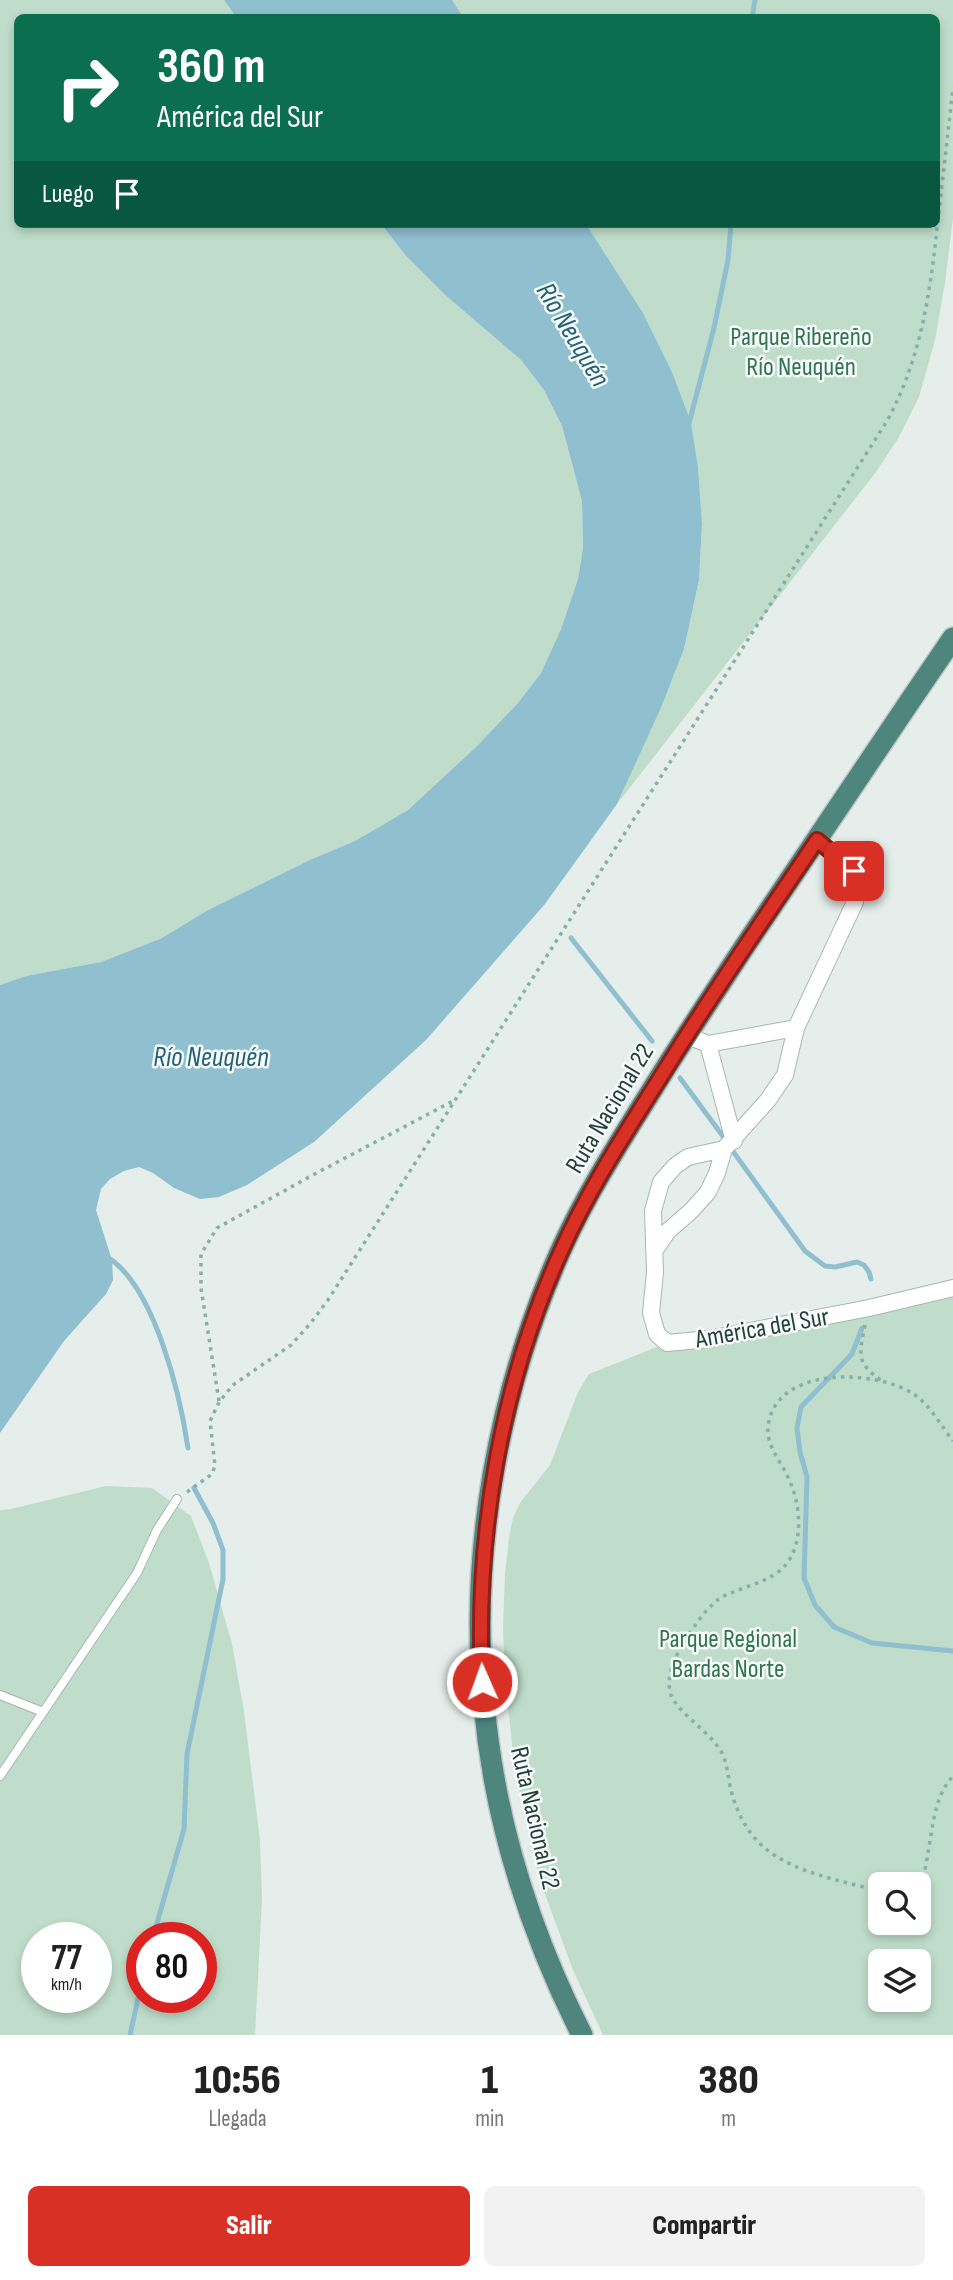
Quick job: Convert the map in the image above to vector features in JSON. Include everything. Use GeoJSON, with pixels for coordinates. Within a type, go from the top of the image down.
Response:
{"type":"FeatureCollection","features":[{"type":"Feature","properties":{"kind":"highway","name":"Ruta Nacional 22"},"geometry":{"type":"LineString","coordinates":[[582,2035],[530,1914],[516,1870],[496,1785],[484,1702],[481,1622],[486,1540],[492,1486],[515,1376],[542,1297],[562,1250],[609,1157],[685,1035],[953,638]]}},
{"type":"Feature","properties":{"kind":"street"},"geometry":{"type":"LineString","coordinates":[[655,1250],[668,1231],[708,1192],[729,1145],[768,1100],[785,1074],[796,1028],[855,902],[857,887],[854,871],[817,840]]}},
{"type":"Feature","properties":{"kind":"street"},"geometry":{"type":"LineString","coordinates":[[685,1035],[708,1044],[796,1028]]}},
{"type":"Feature","properties":{"kind":"street"},"geometry":{"type":"LineString","coordinates":[[708,1044],[729,1145]]}},
{"type":"Feature","properties":{"kind":"street","name":"América del Sur"},"geometry":{"type":"LineString","coordinates":[[729,1145],[688,1157],[675,1166],[661,1182],[653,1211],[655,1272],[651,1313],[657,1334],[667,1343],[709,1339],[869,1308],[953,1288]]}},
{"type":"Feature","properties":{"kind":"lane"},"geometry":{"type":"LineString","coordinates":[[0,1776],[137,1573],[157,1530],[177,1499]]}},
{"type":"Feature","properties":{"kind":"lane"},"geometry":{"type":"LineString","coordinates":[[0,1695],[43,1712]]}},
{"type":"Feature","properties":{"kind":"path"},"geometry":{"type":"LineString","coordinates":[[940,202],[953,87]]}},
{"type":"Feature","properties":{"kind":"path"},"geometry":{"type":"LineString","coordinates":[[177,1499],[212,1474],[216,1456],[210,1421],[219,1402],[233,1385],[291,1345],[310,1324],[887,421],[903,392],[922,330],[930,291],[937,228]]}},
{"type":"Feature","properties":{"kind":"path"},"geometry":{"type":"LineString","coordinates":[[219,1402],[201,1288],[201,1254],[217,1228],[455,1100]]}},
{"type":"Feature","properties":{"kind":"path"},"geometry":{"type":"LineString","coordinates":[[869,1308],[862,1344],[862,1362],[867,1371],[884,1382],[912,1393],[953,1441]]}},
{"type":"Feature","properties":{"kind":"path"},"geometry":{"type":"LineString","coordinates":[[868,1887],[796,1866],[765,1848],[739,1814],[723,1756],[716,1744],[676,1702],[669,1685],[674,1661],[717,1600],[778,1572],[790,1560],[796,1544],[798,1518],[795,1495],[772,1451],[768,1437],[769,1421],[776,1405],[788,1392],[820,1379],[848,1377],[884,1382]]}},
{"type":"Feature","properties":{"kind":"path"},"geometry":{"type":"LineString","coordinates":[[923,1872],[937,1802],[953,1776]]}},
{"type":"Feature","properties":{"kind":"green space"},"geometry":{"type":"Polygon","coordinates":[[[0,0],[224,0],[234,14],[14,14],[14,228],[384,228],[406,256],[444,294],[521,360],[544,390],[562,426],[582,501],[583,548],[578,579],[561,629],[541,673],[517,704],[477,746],[408,810],[355,841],[208,910],[162,938],[101,962],[26,976],[0,985],[0,0]]]}},
{"type":"Feature","properties":{"kind":"green space","name":"Parque Ribereño Río Neuquén"},"geometry":{"type":"Polygon","coordinates":[[[452,0],[953,0],[953,218],[935,340],[919,397],[899,437],[876,472],[617,804],[661,708],[684,649],[699,580],[702,524],[698,467],[691,422],[672,372],[643,313],[589,228],[940,228],[940,14],[461,14],[452,0]]]}},
{"type":"Feature","properties":{"kind":"green space","name":"Parque Regional Bardas Norte"},"geometry":{"type":"Polygon","coordinates":[[[953,1288],[953,2035],[603,2035],[573,1970],[532,1852],[515,1770],[505,1679],[503,1628],[505,1574],[513,1518],[520,1503],[550,1465],[578,1392],[589,1374],[667,1343],[953,1288]]]}},
{"type":"Feature","properties":{"kind":"green space"},"geometry":{"type":"Polygon","coordinates":[[[106,1486],[152,1488],[191,1516],[209,1563],[232,1644],[244,1712],[260,1840],[262,1898],[255,2035],[0,2035],[0,1510],[106,1486]]]}},
{"type":"Feature","properties":{"kind":"water"},"geometry":{"type":"Polygon","coordinates":[[[224,0],[452,0],[461,14],[234,14],[224,0]]]}},
{"type":"Feature","properties":{"kind":"water","name":"Río Neuquén"},"geometry":{"type":"Polygon","coordinates":[[[384,228],[589,228],[643,313],[672,372],[691,422],[698,467],[702,524],[699,580],[684,649],[661,708],[617,804],[545,904],[426,1040],[314,1142],[247,1185],[219,1197],[200,1199],[174,1188],[139,1167],[110,1179],[101,1189],[96,1210],[112,1260],[113,1280],[106,1294],[64,1341],[0,1433],[0,985],[26,976],[101,962],[162,938],[208,910],[355,841],[408,810],[477,746],[517,704],[541,673],[561,629],[578,579],[583,548],[582,501],[562,426],[544,390],[521,360],[444,294],[406,256],[384,228]]]}},
{"type":"Feature","properties":{"kind":"waterway"},"geometry":{"type":"LineString","coordinates":[[753,14],[755,0]]}},
{"type":"Feature","properties":{"kind":"waterway"},"geometry":{"type":"LineString","coordinates":[[688,427],[714,328],[728,260],[731,228]]}},
{"type":"Feature","properties":{"kind":"waterway"},"geometry":{"type":"LineString","coordinates":[[571,938],[652,1041]]}},
{"type":"Feature","properties":{"kind":"waterway"},"geometry":{"type":"LineString","coordinates":[[680,1078],[725,1139]]}},
{"type":"Feature","properties":{"kind":"waterway"},"geometry":{"type":"LineString","coordinates":[[732,1150],[805,1251],[825,1266],[835,1267],[857,1262],[864,1265],[871,1279]]}},
{"type":"Feature","properties":{"kind":"waterway"},"geometry":{"type":"LineString","coordinates":[[109,1258],[140,1293],[163,1344],[179,1400],[188,1448]]}},
{"type":"Feature","properties":{"kind":"waterway"},"geometry":{"type":"LineString","coordinates":[[862,1328],[852,1354],[801,1407],[797,1428],[807,1477],[804,1578],[815,1605],[834,1627],[872,1643],[953,1651]]}},
{"type":"Feature","properties":{"kind":"waterway"},"geometry":{"type":"LineString","coordinates":[[157,1922],[184,1829],[187,1754],[223,1579],[223,1550],[213,1523],[194,1488]]}},
{"type":"Feature","properties":{"kind":"waterway"},"geometry":{"type":"LineString","coordinates":[[130,2035],[135,2013]]}},
{"type":"Feature","properties":{"kind":"route"},"geometry":{"type":"LineString","coordinates":[[482,1682],[482,1583],[490,1499],[497,1459],[515,1376],[528,1337],[542,1297],[584,1202],[685,1035],[817,840],[854,871]]}}]}
